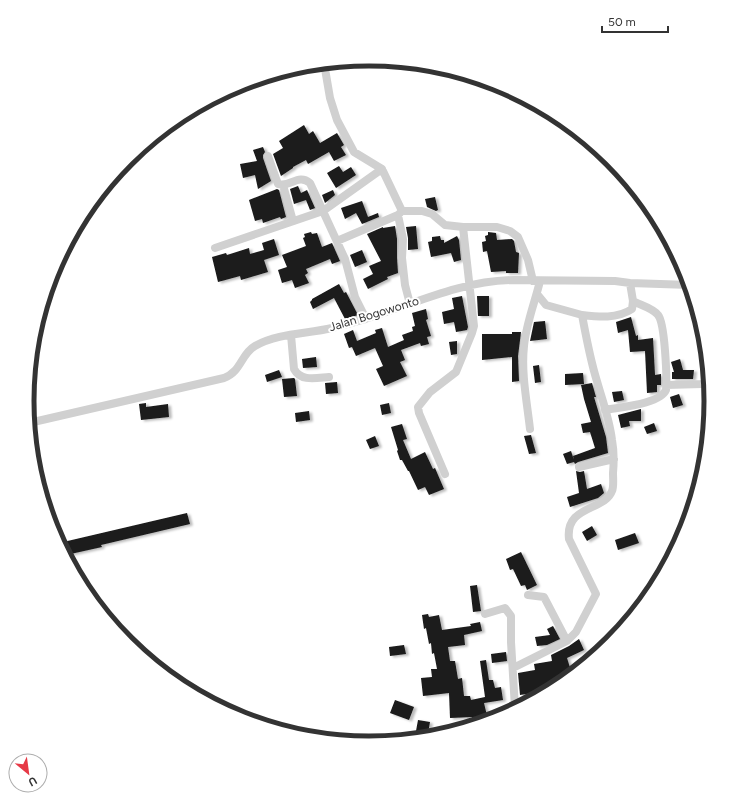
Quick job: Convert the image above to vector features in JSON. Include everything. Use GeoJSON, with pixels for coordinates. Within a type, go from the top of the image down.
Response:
{"type":"FeatureCollection","features":[{"type":"Feature","properties":{"kind":"street"},"geometry":{"type":"LineString","coordinates":[[325,68],[330,98],[337,120],[354,152],[382,169],[400,213],[403,239],[402,258],[405,285],[410,304]]}},
{"type":"Feature","properties":{"kind":"street"},"geometry":{"type":"LineString","coordinates":[[268,156],[278,184],[283,185],[302,179],[310,183],[345,259],[355,296],[366,319]]}},
{"type":"Feature","properties":{"kind":"street"},"geometry":{"type":"LineString","coordinates":[[215,248],[323,211],[382,169]]}},
{"type":"Feature","properties":{"kind":"street"},"geometry":{"type":"LineString","coordinates":[[283,185],[293,222]]}},
{"type":"Feature","properties":{"kind":"street"},"geometry":{"type":"LineString","coordinates":[[337,241],[400,213],[422,211],[432,214],[445,225],[463,227],[497,227],[510,231],[518,237],[536,281],[537,294],[528,325],[524,347],[523,369],[530,429]]}},
{"type":"Feature","properties":{"kind":"street"},"geometry":{"type":"LineString","coordinates":[[445,474],[419,413],[418,407],[430,392],[456,372],[474,326],[463,227]]}},
{"type":"Feature","properties":{"kind":"street","name":"Jalan Bogowonto"},"geometry":{"type":"LineString","coordinates":[[35,422],[224,378],[234,373],[249,350],[269,340],[332,328],[366,319],[438,293],[470,284],[498,280],[615,281],[683,285]]}},
{"type":"Feature","properties":{"kind":"street"},"geometry":{"type":"LineString","coordinates":[[537,294],[546,305],[582,315],[602,317],[621,315],[632,309],[633,301],[630,283]]}},
{"type":"Feature","properties":{"kind":"street"},"geometry":{"type":"LineString","coordinates":[[605,410],[649,402],[659,398],[665,393],[666,385],[663,330],[659,316],[656,312],[633,301]]}},
{"type":"Feature","properties":{"kind":"street"},"geometry":{"type":"LineString","coordinates":[[513,668],[567,641],[576,632],[596,594],[569,540],[568,534],[572,523],[581,511],[603,501],[613,490],[614,459],[612,439],[591,362],[582,315]]}},
{"type":"Feature","properties":{"kind":"street"},"geometry":{"type":"LineString","coordinates":[[291,335],[294,369],[296,372],[303,378],[329,377]]}},
{"type":"Feature","properties":{"kind":"street"},"geometry":{"type":"LineString","coordinates":[[666,385],[703,384]]}},
{"type":"Feature","properties":{"kind":"street"},"geometry":{"type":"LineString","coordinates":[[579,467],[614,459]]}},
{"type":"Feature","properties":{"kind":"street"},"geometry":{"type":"LineString","coordinates":[[528,595],[544,598],[567,641]]}},
{"type":"Feature","properties":{"kind":"street"},"geometry":{"type":"LineString","coordinates":[[485,614],[505,608],[511,616],[515,702]]}},
{"type":"Feature","properties":{"kind":"building"},"geometry":{"type":"Polygon","coordinates":[[[304,125],[309,134],[313,131],[320,143],[337,133],[344,145],[341,147],[346,155],[334,161],[329,152],[308,164],[306,160],[281,176],[273,154],[283,148],[279,141],[304,125]]]}},
{"type":"Feature","properties":{"kind":"building"},"geometry":{"type":"Polygon","coordinates":[[[263,147],[265,152],[263,158],[271,181],[258,189],[255,175],[243,178],[240,164],[257,161],[253,150],[263,147]]]}},
{"type":"Feature","properties":{"kind":"building"},"geometry":{"type":"Polygon","coordinates":[[[339,166],[343,172],[351,167],[356,175],[336,188],[327,173],[339,166]]]}},
{"type":"Feature","properties":{"kind":"building"},"geometry":{"type":"Polygon","coordinates":[[[298,186],[301,193],[307,190],[315,208],[310,210],[306,200],[294,204],[290,189],[298,186]]]}},
{"type":"Feature","properties":{"kind":"building"},"geometry":{"type":"Polygon","coordinates":[[[277,189],[279,190],[286,217],[281,219],[280,217],[263,223],[262,219],[255,221],[249,200],[277,189]]]}},
{"type":"Feature","properties":{"kind":"building"},"geometry":{"type":"Polygon","coordinates":[[[333,190],[335,195],[325,203],[322,195],[333,190]]]}},
{"type":"Feature","properties":{"kind":"building"},"geometry":{"type":"Polygon","coordinates":[[[435,197],[438,210],[436,211],[427,207],[425,199],[435,197]]]}},
{"type":"Feature","properties":{"kind":"building"},"geometry":{"type":"Polygon","coordinates":[[[362,201],[368,217],[378,213],[379,217],[362,224],[356,213],[345,219],[341,208],[362,201]]]}},
{"type":"Feature","properties":{"kind":"building"},"geometry":{"type":"Polygon","coordinates":[[[395,226],[398,273],[387,277],[388,279],[368,289],[363,279],[373,274],[369,266],[381,261],[367,234],[383,227],[395,226]]]}},
{"type":"Feature","properties":{"kind":"building"},"geometry":{"type":"Polygon","coordinates":[[[416,226],[418,249],[408,250],[406,227],[416,226]]]}},
{"type":"Feature","properties":{"kind":"building"},"geometry":{"type":"Polygon","coordinates":[[[311,232],[312,234],[317,233],[322,247],[332,243],[340,261],[332,264],[330,259],[306,269],[308,273],[305,275],[309,283],[295,288],[292,280],[282,283],[278,270],[287,267],[282,255],[306,246],[303,238],[305,237],[304,234],[311,232]]]}},
{"type":"Feature","properties":{"kind":"building"},"geometry":{"type":"Polygon","coordinates":[[[488,232],[496,233],[497,240],[512,239],[514,241],[516,252],[519,253],[518,273],[506,273],[506,271],[491,272],[487,251],[483,252],[482,242],[486,241],[485,236],[488,235],[488,232]]]}},
{"type":"Feature","properties":{"kind":"building"},"geometry":{"type":"Polygon","coordinates":[[[440,236],[441,240],[444,240],[444,243],[457,236],[459,240],[461,260],[454,262],[451,253],[431,257],[428,242],[432,241],[432,237],[440,236]]]}},
{"type":"Feature","properties":{"kind":"building"},"geometry":{"type":"Polygon","coordinates":[[[274,239],[279,255],[264,260],[268,272],[241,280],[240,276],[218,282],[212,257],[226,253],[227,255],[249,248],[250,254],[264,250],[262,243],[274,239]]]}},
{"type":"Feature","properties":{"kind":"building"},"geometry":{"type":"Polygon","coordinates":[[[362,250],[367,262],[355,267],[350,255],[362,250]]]}},
{"type":"Feature","properties":{"kind":"building"},"geometry":{"type":"Polygon","coordinates":[[[339,284],[344,293],[346,292],[358,315],[345,319],[334,298],[313,309],[310,302],[312,299],[339,284]]]}},
{"type":"Feature","properties":{"kind":"building"},"geometry":{"type":"Polygon","coordinates":[[[462,296],[468,327],[467,330],[456,332],[454,322],[444,324],[442,312],[454,309],[452,298],[462,296]]]}},
{"type":"Feature","properties":{"kind":"building"},"geometry":{"type":"Polygon","coordinates":[[[477,296],[489,296],[489,316],[478,316],[477,296]]]}},
{"type":"Feature","properties":{"kind":"building"},"geometry":{"type":"Polygon","coordinates":[[[426,309],[428,319],[426,320],[431,336],[427,337],[429,344],[421,346],[420,343],[401,350],[405,360],[400,362],[407,376],[384,386],[376,369],[383,366],[375,348],[356,356],[352,347],[349,348],[344,334],[353,330],[357,341],[376,333],[375,330],[382,328],[388,347],[404,340],[402,335],[413,331],[412,327],[415,326],[412,313],[426,309]]]}},
{"type":"Feature","properties":{"kind":"building"},"geometry":{"type":"Polygon","coordinates":[[[631,317],[636,336],[638,335],[638,340],[653,338],[655,375],[661,374],[661,385],[657,385],[657,392],[647,393],[645,351],[630,352],[628,330],[618,333],[616,322],[631,317]]]}},
{"type":"Feature","properties":{"kind":"building"},"geometry":{"type":"Polygon","coordinates":[[[545,321],[547,339],[530,341],[534,322],[545,321]]]}},
{"type":"Feature","properties":{"kind":"building"},"geometry":{"type":"Polygon","coordinates":[[[512,332],[521,332],[518,356],[519,381],[512,382],[512,357],[482,360],[482,334],[512,334],[512,332]]]}},
{"type":"Feature","properties":{"kind":"building"},"geometry":{"type":"Polygon","coordinates":[[[457,341],[457,354],[451,355],[449,342],[457,341]]]}},
{"type":"Feature","properties":{"kind":"building"},"geometry":{"type":"Polygon","coordinates":[[[316,357],[317,367],[303,368],[302,359],[316,357]]]}},
{"type":"Feature","properties":{"kind":"building"},"geometry":{"type":"Polygon","coordinates":[[[680,359],[683,370],[694,370],[693,379],[672,379],[672,372],[674,372],[671,362],[680,359]]]}},
{"type":"Feature","properties":{"kind":"building"},"geometry":{"type":"Polygon","coordinates":[[[539,365],[541,382],[535,383],[533,366],[539,365]]]}},
{"type":"Feature","properties":{"kind":"building"},"geometry":{"type":"Polygon","coordinates":[[[279,370],[282,377],[267,382],[265,375],[279,370]]]}},
{"type":"Feature","properties":{"kind":"building"},"geometry":{"type":"Polygon","coordinates":[[[583,373],[584,384],[565,385],[565,374],[583,373]]]}},
{"type":"Feature","properties":{"kind":"building"},"geometry":{"type":"Polygon","coordinates":[[[294,378],[297,396],[284,397],[282,379],[294,378]]]}},
{"type":"Feature","properties":{"kind":"building"},"geometry":{"type":"Polygon","coordinates":[[[337,382],[338,393],[326,394],[325,383],[337,382]]]}},
{"type":"Feature","properties":{"kind":"building"},"geometry":{"type":"Polygon","coordinates":[[[592,383],[596,397],[594,397],[606,437],[608,453],[575,464],[574,462],[567,464],[563,454],[571,451],[574,460],[573,456],[595,448],[590,432],[583,433],[581,424],[591,422],[581,385],[592,383]]]}},
{"type":"Feature","properties":{"kind":"building"},"geometry":{"type":"Polygon","coordinates":[[[622,391],[624,400],[614,402],[612,392],[622,391]]]}},
{"type":"Feature","properties":{"kind":"building"},"geometry":{"type":"Polygon","coordinates":[[[679,394],[683,405],[673,408],[670,397],[679,394]]]}},
{"type":"Feature","properties":{"kind":"building"},"geometry":{"type":"Polygon","coordinates":[[[146,403],[146,407],[168,404],[169,417],[141,420],[139,404],[146,403]]]}},
{"type":"Feature","properties":{"kind":"building"},"geometry":{"type":"Polygon","coordinates":[[[389,403],[391,413],[382,415],[380,405],[389,403]]]}},
{"type":"Feature","properties":{"kind":"building"},"geometry":{"type":"Polygon","coordinates":[[[641,409],[641,421],[629,421],[630,426],[621,428],[618,415],[641,409]]]}},
{"type":"Feature","properties":{"kind":"building"},"geometry":{"type":"Polygon","coordinates":[[[309,411],[310,420],[296,422],[295,413],[309,411]]]}},
{"type":"Feature","properties":{"kind":"building"},"geometry":{"type":"Polygon","coordinates":[[[654,423],[657,431],[647,434],[644,427],[654,423]]]}},
{"type":"Feature","properties":{"kind":"building"},"geometry":{"type":"Polygon","coordinates":[[[402,424],[407,439],[403,440],[411,459],[425,452],[433,469],[435,468],[444,489],[429,495],[425,487],[418,490],[409,471],[402,460],[400,460],[391,427],[402,424]]]}},
{"type":"Feature","properties":{"kind":"building"},"geometry":{"type":"Polygon","coordinates":[[[531,435],[536,453],[529,454],[524,436],[531,435]]]}},
{"type":"Feature","properties":{"kind":"building"},"geometry":{"type":"Polygon","coordinates":[[[375,436],[379,446],[370,449],[366,440],[375,436]]]}},
{"type":"Feature","properties":{"kind":"building"},"geometry":{"type":"Polygon","coordinates":[[[576,471],[584,471],[587,489],[601,484],[604,493],[598,498],[570,507],[567,497],[579,493],[576,471]]]}},
{"type":"Feature","properties":{"kind":"building"},"geometry":{"type":"Polygon","coordinates":[[[187,513],[190,524],[101,545],[102,547],[72,554],[66,541],[187,513]]]}},
{"type":"Feature","properties":{"kind":"building"},"geometry":{"type":"Polygon","coordinates":[[[592,526],[597,535],[587,541],[582,532],[592,526]]]}},
{"type":"Feature","properties":{"kind":"building"},"geometry":{"type":"Polygon","coordinates":[[[635,533],[639,543],[618,550],[615,540],[635,533]]]}},
{"type":"Feature","properties":{"kind":"building"},"geometry":{"type":"Polygon","coordinates":[[[521,552],[537,585],[527,590],[525,585],[521,586],[513,569],[510,570],[506,559],[521,552]]]}},
{"type":"Feature","properties":{"kind":"building"},"geometry":{"type":"Polygon","coordinates":[[[477,585],[481,611],[473,612],[470,586],[477,585]]]}},
{"type":"Feature","properties":{"kind":"building"},"geometry":{"type":"Polygon","coordinates":[[[428,614],[429,617],[439,615],[442,630],[471,626],[470,624],[480,622],[482,631],[464,635],[465,645],[448,647],[450,661],[455,661],[458,679],[462,678],[464,696],[470,696],[471,700],[485,697],[480,661],[486,660],[489,680],[493,680],[495,688],[501,687],[503,700],[484,703],[487,714],[472,719],[472,717],[450,718],[449,693],[423,696],[421,678],[432,677],[431,669],[437,669],[434,653],[432,654],[431,643],[429,644],[426,628],[424,629],[422,615],[428,614]]]}},
{"type":"Feature","properties":{"kind":"building"},"geometry":{"type":"Polygon","coordinates":[[[553,626],[560,639],[547,645],[537,646],[535,637],[550,635],[547,629],[553,626]]]}},
{"type":"Feature","properties":{"kind":"building"},"geometry":{"type":"Polygon","coordinates":[[[579,639],[584,650],[567,658],[570,668],[541,688],[538,688],[536,691],[520,695],[518,673],[535,670],[534,664],[552,661],[551,655],[579,639]]]}},
{"type":"Feature","properties":{"kind":"building"},"geometry":{"type":"Polygon","coordinates":[[[404,645],[406,654],[390,656],[389,647],[404,645]]]}},
{"type":"Feature","properties":{"kind":"building"},"geometry":{"type":"Polygon","coordinates":[[[506,652],[507,661],[492,663],[491,654],[506,652]]]}},
{"type":"Feature","properties":{"kind":"building"},"geometry":{"type":"Polygon","coordinates":[[[395,700],[414,707],[409,720],[390,713],[395,700]]]}},
{"type":"Feature","properties":{"kind":"building"},"geometry":{"type":"Polygon","coordinates":[[[418,720],[430,722],[429,730],[416,731],[418,720]]]}}]}
